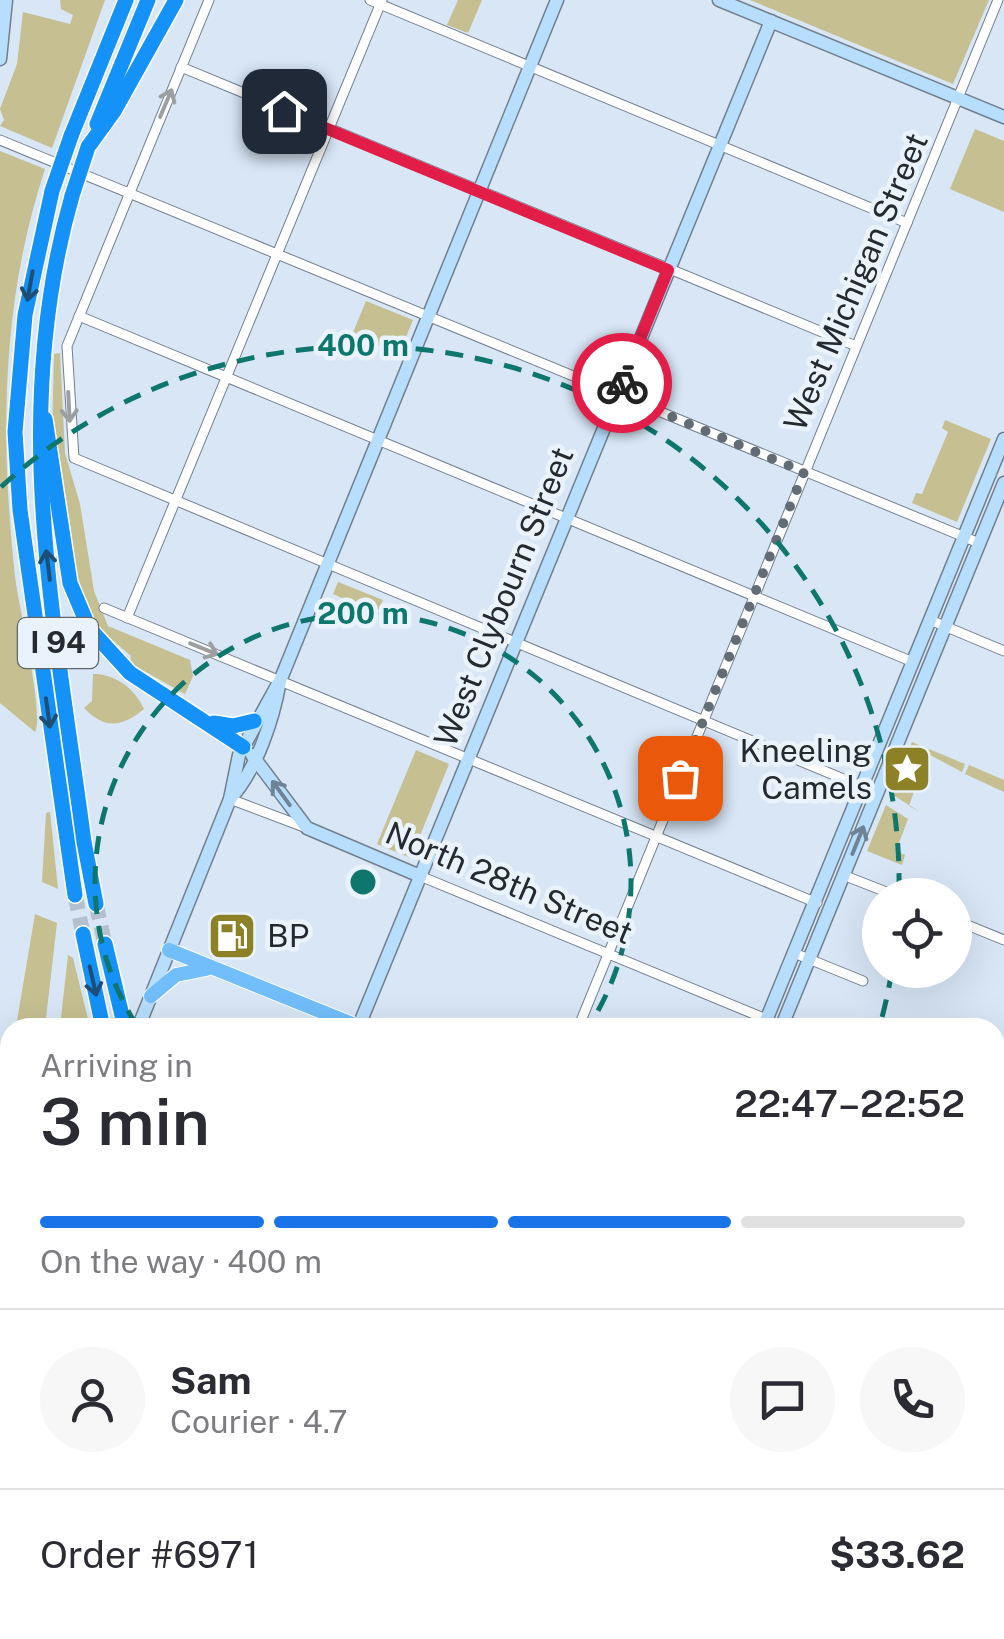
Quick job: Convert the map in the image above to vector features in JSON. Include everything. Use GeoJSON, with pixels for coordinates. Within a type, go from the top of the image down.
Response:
{"type":"FeatureCollection","features":[{"type":"Feature","properties":{"kind":"highway","name":"I 94"},"geometry":{"type":"LineString","coordinates":[[74,896],[20,510],[15,432],[25,314],[52,191],[126,0]]}},
{"type":"Feature","properties":{"kind":"highway","name":"I 94"},"geometry":{"type":"LineString","coordinates":[[96,904],[84,842],[42,518],[39,380],[45,314],[72,196],[148,0]]}},
{"type":"Feature","properties":{"kind":"highway"},"geometry":{"type":"LineString","coordinates":[[88,147],[114,111],[176,0]]}},
{"type":"Feature","properties":{"kind":"highway"},"geometry":{"type":"LineString","coordinates":[[39,380],[56,509],[76,604],[97,641],[119,664],[212,723],[248,752]]}},
{"type":"Feature","properties":{"kind":"highway"},"geometry":{"type":"LineString","coordinates":[[212,723],[232,726],[254,721]]}},
{"type":"Feature","properties":{"kind":"highway"},"geometry":{"type":"LineString","coordinates":[[82,934],[101,1018]]}},
{"type":"Feature","properties":{"kind":"highway"},"geometry":{"type":"LineString","coordinates":[[106,944],[123,1018]]}},
{"type":"Feature","properties":{"kind":"main road"},"geometry":{"type":"LineString","coordinates":[[169,950],[338,1018]]}},
{"type":"Feature","properties":{"kind":"main road"},"geometry":{"type":"LineString","coordinates":[[150,996],[184,972],[213,968]]}},
{"type":"Feature","properties":{"kind":"street"},"geometry":{"type":"LineString","coordinates":[[0,60],[6,0]]}},
{"type":"Feature","properties":{"kind":"street"},"geometry":{"type":"LineString","coordinates":[[208,0],[67,346],[71,452],[86,466],[877,793]]}},
{"type":"Feature","properties":{"kind":"street"},"geometry":{"type":"LineString","coordinates":[[142,1018],[248,752],[254,721],[280,680],[556,0]]}},
{"type":"Feature","properties":{"kind":"street"},"geometry":{"type":"LineString","coordinates":[[719,0],[1004,117]]}},
{"type":"Feature","properties":{"kind":"street","name":"West Michigan Street"},"geometry":{"type":"LineString","coordinates":[[582,1018],[998,0]]}},
{"type":"Feature","properties":{"kind":"street"},"geometry":{"type":"LineString","coordinates":[[127,618],[377,2],[907,223]]}},
{"type":"Feature","properties":{"kind":"street","name":"West Clybourn Street"},"geometry":{"type":"LineString","coordinates":[[364,1018],[771,21]]}},
{"type":"Feature","properties":{"kind":"street"},"geometry":{"type":"LineString","coordinates":[[181,68],[856,346]]}},
{"type":"Feature","properties":{"kind":"street"},"geometry":{"type":"LineString","coordinates":[[0,140],[980,543]]}},
{"type":"Feature","properties":{"kind":"street"},"geometry":{"type":"LineString","coordinates":[[79,316],[913,662]]}},
{"type":"Feature","properties":{"kind":"street"},"geometry":{"type":"LineString","coordinates":[[769,1018],[1004,440]]}},
{"type":"Feature","properties":{"kind":"street"},"geometry":{"type":"LineString","coordinates":[[785,1018],[980,543],[1000,503],[1004,483]]}},
{"type":"Feature","properties":{"kind":"street"},"geometry":{"type":"LineString","coordinates":[[104,608],[829,908]]}},
{"type":"Feature","properties":{"kind":"street"},"geometry":{"type":"LineString","coordinates":[[930,620],[1004,651]]}},
{"type":"Feature","properties":{"kind":"street"},"geometry":{"type":"LineString","coordinates":[[248,752],[275,708],[280,680]]}},
{"type":"Feature","properties":{"kind":"street"},"geometry":{"type":"LineString","coordinates":[[248,752],[306,828]]}},
{"type":"Feature","properties":{"kind":"street","name":"North 28th Street"},"geometry":{"type":"LineString","coordinates":[[230,799],[608,954],[750,1018]]}},
{"type":"Feature","properties":{"kind":"street"},"geometry":{"type":"LineString","coordinates":[[844,875],[862,882]]}},
{"type":"Feature","properties":{"kind":"street"},"geometry":{"type":"LineString","coordinates":[[972,927],[1004,940]]}},
{"type":"Feature","properties":{"kind":"street"},"geometry":{"type":"LineString","coordinates":[[794,953],[862,981]]}},
{"type":"Feature","properties":{"kind":"shaded area"},"geometry":{"type":"Polygon","coordinates":[[[60,0],[105,0],[52,148],[0,126],[4,120],[0,109],[17,64],[23,12],[70,24],[73,15],[61,9],[60,0]]]}},
{"type":"Feature","properties":{"kind":"shaded area"},"geometry":{"type":"Polygon","coordinates":[[[458,0],[482,0],[468,33],[447,25],[458,0]]]}},
{"type":"Feature","properties":{"kind":"shaded area"},"geometry":{"type":"Polygon","coordinates":[[[750,0],[989,0],[953,84],[750,0]]]}},
{"type":"Feature","properties":{"kind":"shaded area"},"geometry":{"type":"Polygon","coordinates":[[[975,129],[1004,141],[1004,212],[950,189],[975,129]]]}},
{"type":"Feature","properties":{"kind":"shaded area"},"geometry":{"type":"Polygon","coordinates":[[[0,151],[45,169],[30,219],[12,320],[6,422],[10,524],[37,705],[35,732],[0,703],[0,151]]]}},
{"type":"Feature","properties":{"kind":"shaded area"},"geometry":{"type":"Polygon","coordinates":[[[366,301],[413,320],[399,354],[352,335],[366,301]]]}},
{"type":"Feature","properties":{"kind":"shaded area"},"geometry":{"type":"Polygon","coordinates":[[[60,353],[65,453],[80,504],[94,591],[108,626],[190,660],[193,676],[185,694],[130,663],[131,656],[95,625],[80,599],[52,434],[54,354],[60,353]]]}},
{"type":"Feature","properties":{"kind":"shaded area"},"geometry":{"type":"Polygon","coordinates":[[[945,420],[991,439],[957,522],[912,503],[916,493],[922,494],[948,432],[942,428],[945,420]]]}},
{"type":"Feature","properties":{"kind":"shaded area"},"geometry":{"type":"Polygon","coordinates":[[[338,582],[383,600],[377,613],[333,594],[338,582]]]}},
{"type":"Feature","properties":{"kind":"shaded area"},"geometry":{"type":"Polygon","coordinates":[[[93,674],[109,676],[124,684],[144,709],[114,724],[99,720],[84,708],[92,701],[93,674]]]}},
{"type":"Feature","properties":{"kind":"shaded area"},"geometry":{"type":"Polygon","coordinates":[[[912,742],[965,764],[962,772],[930,755],[921,774],[902,765],[912,742]]]}},
{"type":"Feature","properties":{"kind":"shaded area"},"geometry":{"type":"Polygon","coordinates":[[[416,750],[449,764],[411,858],[377,844],[416,750]]]}},
{"type":"Feature","properties":{"kind":"shaded area"},"geometry":{"type":"Polygon","coordinates":[[[969,765],[1004,780],[1004,792],[965,774],[969,765]]]}},
{"type":"Feature","properties":{"kind":"shaded area"},"geometry":{"type":"Polygon","coordinates":[[[896,780],[916,786],[909,805],[890,793],[896,780]]]}},
{"type":"Feature","properties":{"kind":"shaded area"},"geometry":{"type":"Polygon","coordinates":[[[886,805],[908,819],[896,851],[905,855],[902,865],[867,851],[886,805]]]}},
{"type":"Feature","properties":{"kind":"shaded area"},"geometry":{"type":"Polygon","coordinates":[[[50,812],[58,889],[42,882],[46,813],[50,812]]]}},
{"type":"Feature","properties":{"kind":"shaded area"},"geometry":{"type":"Polygon","coordinates":[[[35,914],[57,923],[46,1018],[18,1018],[35,914]]]}},
{"type":"Feature","properties":{"kind":"shaded area"},"geometry":{"type":"Polygon","coordinates":[[[68,955],[73,958],[88,1018],[61,1018],[68,955]]]}},
{"type":"Feature","properties":{"kind":"tunnel"},"geometry":{"type":"LineString","coordinates":[[75,895],[83,934]]}},
{"type":"Feature","properties":{"kind":"tunnel"},"geometry":{"type":"LineString","coordinates":[[96,904],[105,944]]}},
{"type":"Feature","properties":{"kind":"way so far"},"geometry":{"type":"LineString","coordinates":[[622,383],[617,394],[804,472],[680,778]]}},
{"type":"Feature","properties":{"kind":"place","name":"Kneeling Camels"},"geometry":{"type":"Point","coordinates":[907,769]}},
{"type":"Feature","properties":{"kind":"place","name":"BP"},"geometry":{"type":"Point","coordinates":[232,936]}},
{"type":"Feature","properties":{"kind":"route"},"geometry":{"type":"LineString","coordinates":[[284,111],[668,270],[622,383]]}}]}
